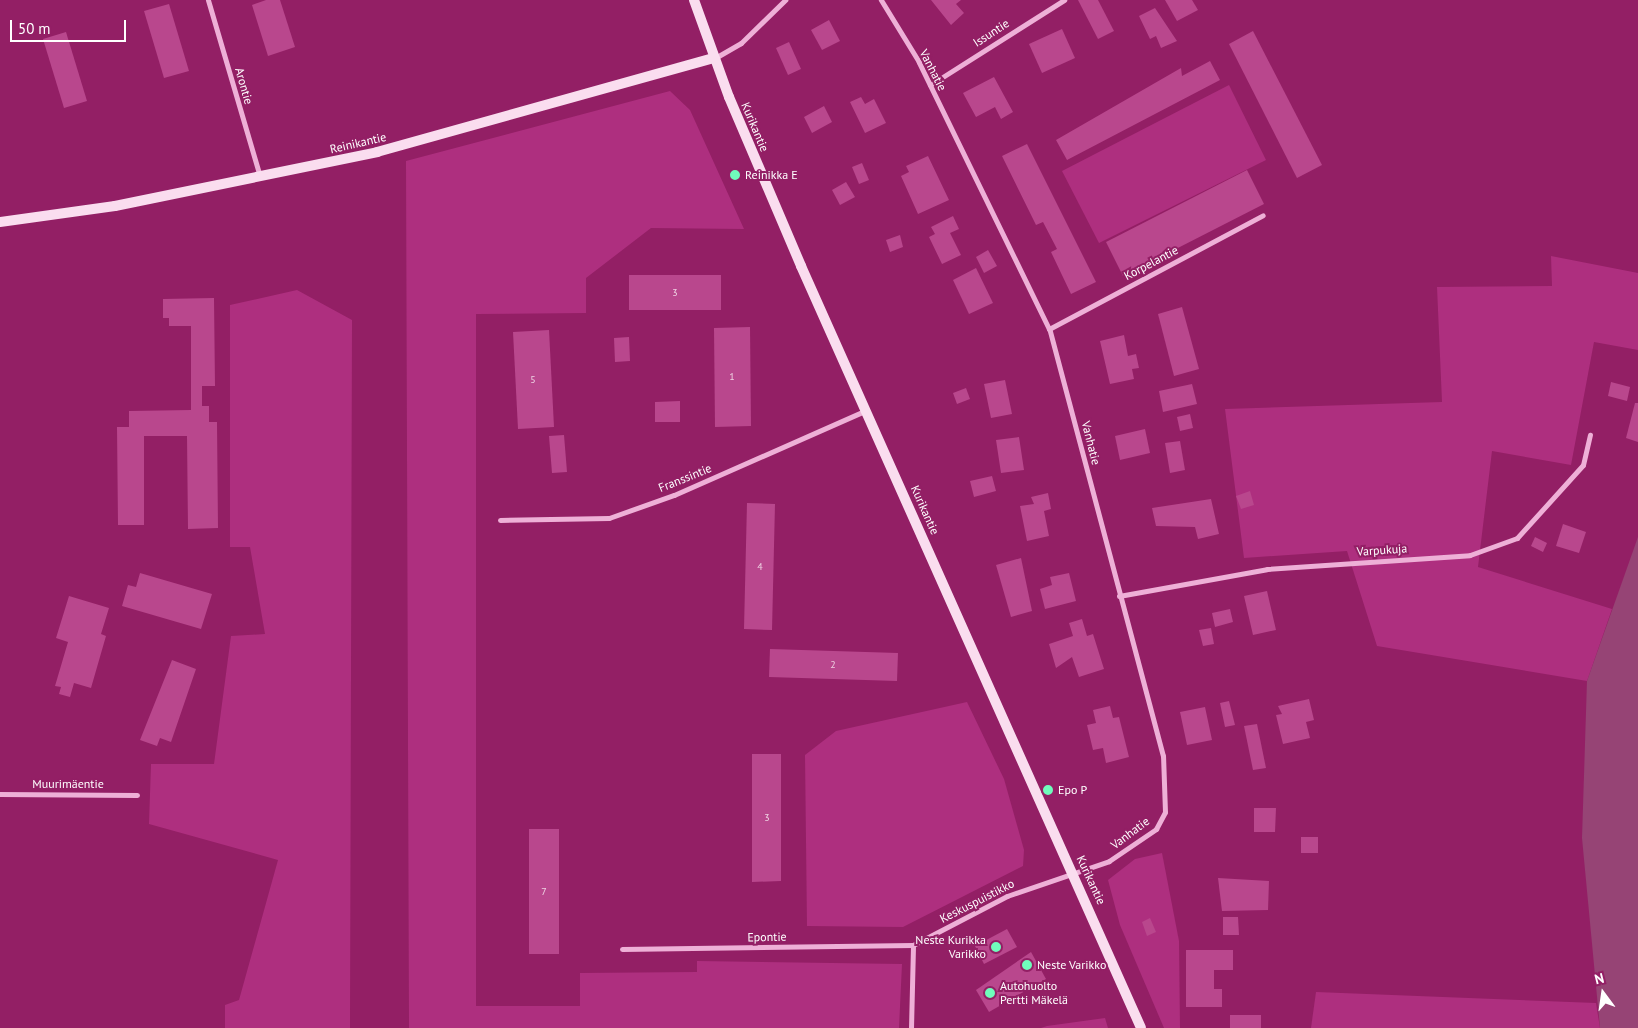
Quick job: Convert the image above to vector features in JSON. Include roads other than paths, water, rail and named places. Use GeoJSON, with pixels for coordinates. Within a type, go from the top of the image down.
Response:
{"type":"FeatureCollection","features":[{"type":"Feature","properties":{"kind":"street","name":"Arontie"},"geometry":{"type":"LineString","coordinates":[[208,0],[260,177]]}},
{"type":"Feature","properties":{"kind":"street","name":"Kurikantie"},"geometry":{"type":"LineString","coordinates":[[694,0],[714,58],[1140,1028]]}},
{"type":"Feature","properties":{"kind":"street"},"geometry":{"type":"LineString","coordinates":[[714,58],[741,43],[785,0]]}},
{"type":"Feature","properties":{"kind":"street","name":"Vanhatie"},"geometry":{"type":"LineString","coordinates":[[881,0],[930,85],[1049,329],[1119,596],[1164,756],[1165,812],[1156,829],[1109,861],[1073,872]]}},
{"type":"Feature","properties":{"kind":"street","name":"Issuntie"},"geometry":{"type":"LineString","coordinates":[[930,85],[1064,0]]}},
{"type":"Feature","properties":{"kind":"street","name":"Reinikantie"},"geometry":{"type":"LineString","coordinates":[[0,222],[115,206],[378,152],[714,58]]}},
{"type":"Feature","properties":{"kind":"street","name":"Korpelantie"},"geometry":{"type":"LineString","coordinates":[[1049,329],[1263,215]]}},
{"type":"Feature","properties":{"kind":"street","name":"Franssintie"},"geometry":{"type":"LineString","coordinates":[[500,520],[609,518],[674,495],[867,410]]}},
{"type":"Feature","properties":{"kind":"street","name":"Varpukuja"},"geometry":{"type":"LineString","coordinates":[[1119,596],[1267,568],[1470,555],[1517,538],[1584,466],[1590,435]]}},
{"type":"Feature","properties":{"kind":"street","name":"Muurimäentie"},"geometry":{"type":"LineString","coordinates":[[0,794],[137,795]]}},
{"type":"Feature","properties":{"kind":"street","name":"Keskuspuistikko"},"geometry":{"type":"LineString","coordinates":[[913,945],[1007,896],[1073,872]]}},
{"type":"Feature","properties":{"kind":"street"},"geometry":{"type":"LineString","coordinates":[[911,1028],[913,945]]}},
{"type":"Feature","properties":{"kind":"street","name":"Epontie"},"geometry":{"type":"LineString","coordinates":[[622,949],[913,945]]}},
{"type":"Feature","properties":{"kind":"place","name":"Reinikka E"},"geometry":{"type":"Point","coordinates":[735,175]}},
{"type":"Feature","properties":{"kind":"place","name":"Epo P"},"geometry":{"type":"Point","coordinates":[1048,790]}},
{"type":"Feature","properties":{"kind":"place","name":"Neste Kurikka Varikko"},"geometry":{"type":"Point","coordinates":[996,947]}},
{"type":"Feature","properties":{"kind":"place","name":"Neste Varikko"},"geometry":{"type":"Point","coordinates":[1027,965]}},
{"type":"Feature","properties":{"kind":"place","name":"Autohuolto Pertti Mäkelä"},"geometry":{"type":"Point","coordinates":[990,993]}}]}
